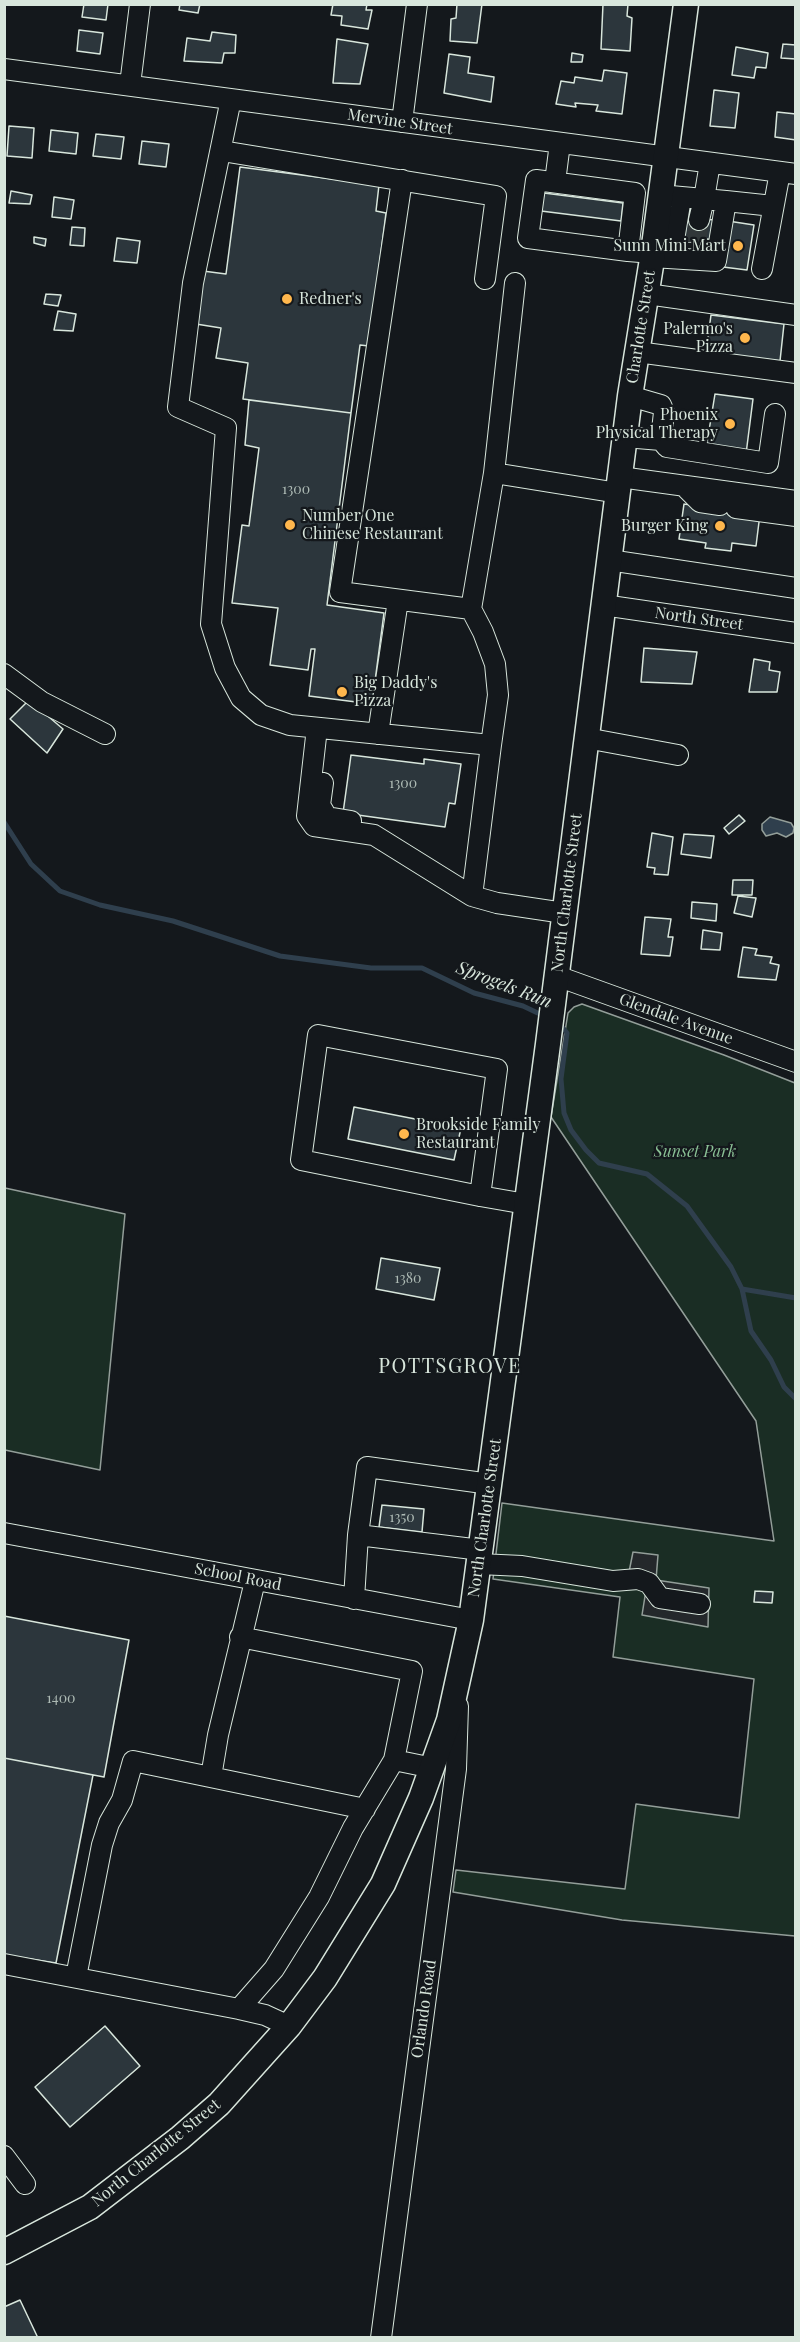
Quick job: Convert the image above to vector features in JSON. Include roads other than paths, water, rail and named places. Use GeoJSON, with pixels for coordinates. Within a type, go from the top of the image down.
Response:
{"type":"FeatureCollection","features":[{"type":"Feature","properties":{"kind":"main road"},"geometry":{"type":"LineString","coordinates":[[665,156],[686,4]]}},
{"type":"Feature","properties":{"kind":"main road","name":"Charlotte Street"},"geometry":{"type":"LineString","coordinates":[[603,606],[637,352],[647,294],[659,256],[670,196],[665,156]]}},
{"type":"Feature","properties":{"kind":"main road","name":"North Charlotte Street"},"geometry":{"type":"LineString","coordinates":[[4,2252],[90,2207],[180,2138],[219,2104],[289,2026],[325,1978],[382,1884],[433,1768],[449,1720],[471,1620],[557,976],[603,606]]}},
{"type":"Feature","properties":{"kind":"street"},"geometry":{"type":"LineString","coordinates":[[130,85],[140,4]]}},
{"type":"Feature","properties":{"kind":"street"},"geometry":{"type":"LineString","coordinates":[[402,122],[417,4]]}},
{"type":"Feature","properties":{"kind":"street","name":"Mervine Street"},"geometry":{"type":"LineString","coordinates":[[4,69],[788,173]]}},
{"type":"Feature","properties":{"kind":"street"},"geometry":{"type":"LineString","coordinates":[[231,99],[193,283],[178,407],[226,428],[211,624],[225,668],[241,698],[261,715],[290,725],[491,745]]}},
{"type":"Feature","properties":{"kind":"street"},"geometry":{"type":"LineString","coordinates":[[555,183],[560,143]]}},
{"type":"Feature","properties":{"kind":"street"},"geometry":{"type":"LineString","coordinates":[[222,151],[496,196],[485,279]]}},
{"type":"Feature","properties":{"kind":"street"},"geometry":{"type":"LineString","coordinates":[[699,220],[710,163]]}},
{"type":"Feature","properties":{"kind":"street"},"geometry":{"type":"LineString","coordinates":[[762,269],[773,206],[788,173]]}},
{"type":"Feature","properties":{"kind":"street"},"geometry":{"type":"LineString","coordinates":[[402,180],[340,592],[471,609]]}},
{"type":"Feature","properties":{"kind":"street"},"geometry":{"type":"LineString","coordinates":[[628,251],[635,193],[536,180],[528,238],[659,256],[695,251],[716,261],[726,201]]}},
{"type":"Feature","properties":{"kind":"street"},"geometry":{"type":"LineString","coordinates":[[670,196],[773,206]]}},
{"type":"Feature","properties":{"kind":"street"},"geometry":{"type":"LineString","coordinates":[[472,896],[498,695],[495,664],[471,609],[494,473],[515,283]]}},
{"type":"Feature","properties":{"kind":"street"},"geometry":{"type":"LineString","coordinates":[[647,294],[795,315]]}},
{"type":"Feature","properties":{"kind":"street"},"geometry":{"type":"LineString","coordinates":[[637,352],[795,373]]}},
{"type":"Feature","properties":{"kind":"street"},"geometry":{"type":"LineString","coordinates":[[630,396],[660,405],[664,412],[661,440]]}},
{"type":"Feature","properties":{"kind":"street"},"geometry":{"type":"LineString","coordinates":[[625,437],[661,440],[668,447],[768,464],[775,414]]}},
{"type":"Feature","properties":{"kind":"street"},"geometry":{"type":"LineString","coordinates":[[494,473],[619,485],[684,486],[795,501]]}},
{"type":"Feature","properties":{"kind":"street"},"geometry":{"type":"LineString","coordinates":[[684,486],[699,502],[795,516]]}},
{"type":"Feature","properties":{"kind":"street"},"geometry":{"type":"LineString","coordinates":[[609,560],[795,588]]}},
{"type":"Feature","properties":{"kind":"street"},"geometry":{"type":"LineString","coordinates":[[378,734],[398,600]]}},
{"type":"Feature","properties":{"kind":"street","name":"North Street"},"geometry":{"type":"LineString","coordinates":[[603,606],[795,633]]}},
{"type":"Feature","properties":{"kind":"street"},"geometry":{"type":"LineString","coordinates":[[4,674],[42,702],[105,734]]}},
{"type":"Feature","properties":{"kind":"street"},"geometry":{"type":"LineString","coordinates":[[324,729],[308,816],[314,826],[374,835],[472,896],[496,903],[564,913]]}},
{"type":"Feature","properties":{"kind":"street"},"geometry":{"type":"LineString","coordinates":[[586,738],[678,755]]}},
{"type":"Feature","properties":{"kind":"street","name":"Glendale Avenue"},"geometry":{"type":"LineString","coordinates":[[557,976],[795,1062]]}},
{"type":"Feature","properties":{"kind":"street"},"geometry":{"type":"LineString","coordinates":[[480,1196],[496,1069],[318,1035],[301,1160],[480,1196],[526,1204]]}},
{"type":"Feature","properties":{"kind":"street"},"geometry":{"type":"LineString","coordinates":[[354,1599],[358,1535],[367,1467],[490,1484]]}},
{"type":"Feature","properties":{"kind":"street","name":"School Road"},"geometry":{"type":"LineString","coordinates":[[4,1533],[471,1620]]}},
{"type":"Feature","properties":{"kind":"street"},"geometry":{"type":"LineString","coordinates":[[358,1535],[613,1581],[638,1579],[649,1583],[660,1598],[700,1604]]}},
{"type":"Feature","properties":{"kind":"street"},"geometry":{"type":"LineString","coordinates":[[211,1777],[240,1637],[255,1581]]}},
{"type":"Feature","properties":{"kind":"street"},"geometry":{"type":"LineString","coordinates":[[239,2009],[281,1959],[320,1897],[365,1809],[394,1760],[412,1671],[240,1637]]}},
{"type":"Feature","properties":{"kind":"street","name":"Orlando Road"},"geometry":{"type":"LineString","coordinates":[[381,2337],[456,1769],[459,1679]]}},
{"type":"Feature","properties":{"kind":"street"},"geometry":{"type":"LineString","coordinates":[[394,1760],[433,1768]]}},
{"type":"Feature","properties":{"kind":"street"},"geometry":{"type":"LineString","coordinates":[[76,1977],[102,1845],[109,1822],[122,1800],[133,1761],[365,1809]]}},
{"type":"Feature","properties":{"kind":"street"},"geometry":{"type":"LineString","coordinates":[[4,1964],[239,2009],[265,2015],[289,2026]]}},
{"type":"Feature","properties":{"kind":"street"},"geometry":{"type":"LineString","coordinates":[[4,2156],[25,2184]]}},
{"type":"Feature","properties":{"kind":"water"},"geometry":{"type":"Polygon","coordinates":[[[770,817],[791,823],[794,828],[793,833],[786,837],[777,833],[766,836],[762,830],[762,824],[770,817]]]}},
{"type":"Feature","properties":{"kind":"waterway","name":"Sprogels Run"},"geometry":{"type":"LineString","coordinates":[[4,822],[31,864],[60,891],[100,905],[173,921],[280,956],[371,968],[422,968],[474,993],[523,1006],[544,1016]]}},
{"type":"Feature","properties":{"kind":"waterway","name":"Sprogels Run"},"geometry":{"type":"LineString","coordinates":[[558,1022],[567,1033],[561,1079],[564,1113],[571,1130],[599,1163],[647,1174],[687,1206],[731,1267],[742,1289],[751,1331],[771,1360],[784,1387],[796,1399]]}},
{"type":"Feature","properties":{"kind":"waterway"},"geometry":{"type":"LineString","coordinates":[[742,1289],[796,1298]]}},
{"type":"Feature","properties":{"kind":"tunnel"},"geometry":{"type":"LineString","coordinates":[[696,243],[699,220]]}},
{"type":"Feature","properties":{"kind":"place","name":"Sunn Mini Mart"},"geometry":{"type":"Point","coordinates":[738,246]}},
{"type":"Feature","properties":{"kind":"place","name":"Redner's"},"geometry":{"type":"Point","coordinates":[287,299]}},
{"type":"Feature","properties":{"kind":"place","name":"Palermo's Pizza"},"geometry":{"type":"Point","coordinates":[745,338]}},
{"type":"Feature","properties":{"kind":"place","name":"Phoenix Physical Therapy"},"geometry":{"type":"Point","coordinates":[730,424]}},
{"type":"Feature","properties":{"kind":"place","name":"Number One Chinese Restaurant"},"geometry":{"type":"Point","coordinates":[290,525]}},
{"type":"Feature","properties":{"kind":"place","name":"Burger King"},"geometry":{"type":"Point","coordinates":[720,526]}},
{"type":"Feature","properties":{"kind":"place","name":"Big Daddy's Pizza"},"geometry":{"type":"Point","coordinates":[342,692]}},
{"type":"Feature","properties":{"kind":"place","name":"Brookside Family Restaurant"},"geometry":{"type":"Point","coordinates":[404,1134]}},
{"type":"Feature","properties":{"kind":"district","name":"POTTSGROVE"},"geometry":{"type":"Point","coordinates":[450,1367]}},
{"type":"Feature","properties":{"kind":"park label","name":"Sunset Park"},"geometry":{"type":"Point","coordinates":[695,1152]}}]}
